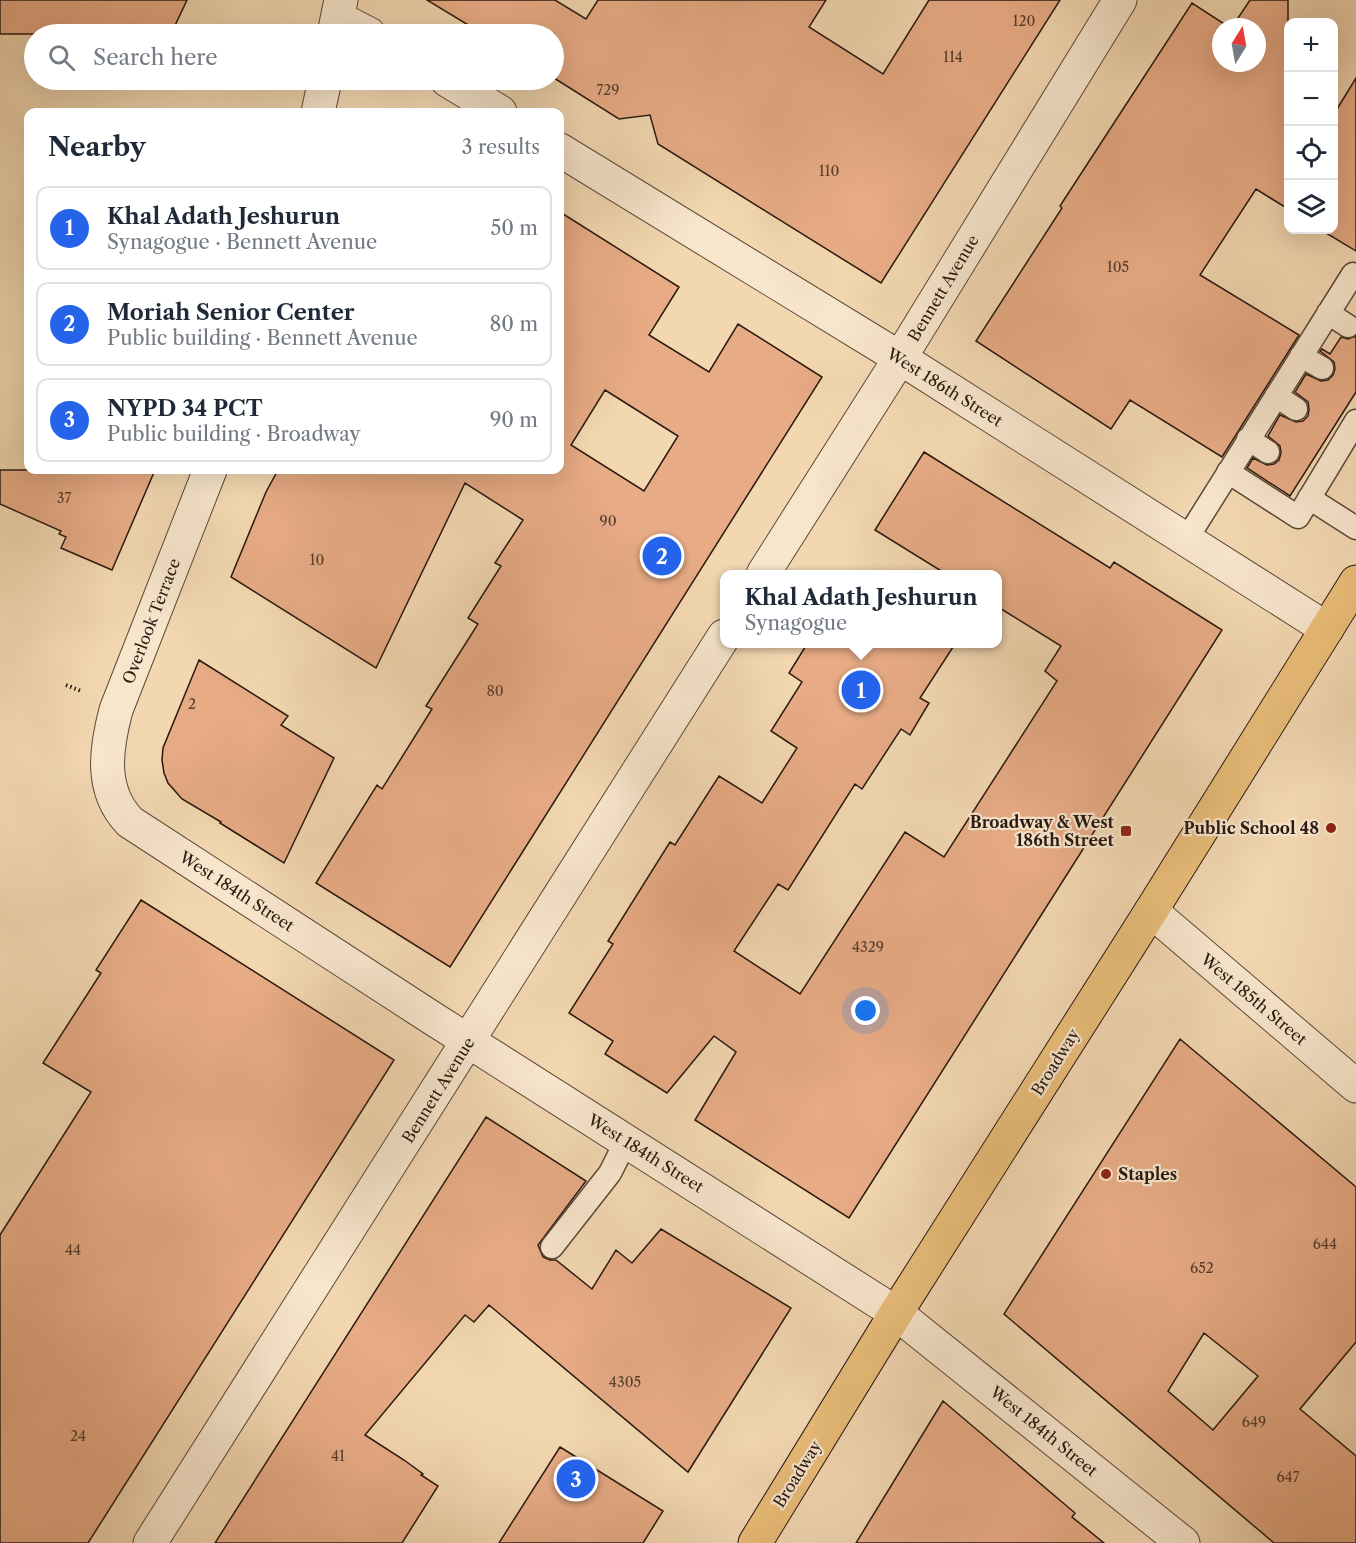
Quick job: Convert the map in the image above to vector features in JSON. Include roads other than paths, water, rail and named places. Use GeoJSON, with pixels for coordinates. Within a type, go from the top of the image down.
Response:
{"type":"FeatureCollection","features":[{"type":"Feature","properties":{"kind":"main road","name":"Broadway"},"geometry":{"type":"LineString","coordinates":[[755,1543],[896,1313],[1356,582]]}},
{"type":"Feature","properties":{"kind":"street","name":"Bennett Avenue"},"geometry":{"type":"LineString","coordinates":[[766,570],[900,358],[1120,0]]}},
{"type":"Feature","properties":{"kind":"street"},"geometry":{"type":"LineString","coordinates":[[319,108],[323,90]]}},
{"type":"Feature","properties":{"kind":"street"},"geometry":{"type":"LineString","coordinates":[[464,90],[493,108]]}},
{"type":"Feature","properties":{"kind":"street","name":"West 186th Street"},"geometry":{"type":"LineString","coordinates":[[564,152],[900,358],[1327,629]]}},
{"type":"Feature","properties":{"kind":"street","name":"Overlook Terrace"},"geometry":{"type":"LineString","coordinates":[[107,776],[108,748],[116,710],[208,474]]}},
{"type":"Feature","properties":{"kind":"street","name":"Bennett Avenue"},"geometry":{"type":"LineString","coordinates":[[150,1543],[720,642]]}},
{"type":"Feature","properties":{"kind":"street","name":"West 184th Street"},"geometry":{"type":"LineString","coordinates":[[107,776],[118,805],[130,822],[896,1313],[1183,1543]]}},
{"type":"Feature","properties":{"kind":"street","name":"West 185th Street"},"geometry":{"type":"LineString","coordinates":[[1151,911],[1356,1086]]}},
{"type":"Feature","properties":{"kind":"lane"},"geometry":{"type":"LineString","coordinates":[[1186,540],[1353,274],[1356,276]]}},
{"type":"Feature","properties":{"kind":"lane"},"geometry":{"type":"LineString","coordinates":[[1328,313],[1348,326]]}},
{"type":"Feature","properties":{"kind":"lane"},"geometry":{"type":"LineString","coordinates":[[1301,356],[1322,368]]}},
{"type":"Feature","properties":{"kind":"lane"},"geometry":{"type":"LineString","coordinates":[[1276,396],[1296,409]]}},
{"type":"Feature","properties":{"kind":"lane"},"geometry":{"type":"LineString","coordinates":[[1228,472],[1298,517],[1310,486],[1344,431]]}},
{"type":"Feature","properties":{"kind":"lane"},"geometry":{"type":"LineString","coordinates":[[1248,440],[1268,452]]}},
{"type":"Feature","properties":{"kind":"lane"},"geometry":{"type":"LineString","coordinates":[[1310,486],[1356,528]]}},
{"type":"Feature","properties":{"kind":"lane"},"geometry":{"type":"LineString","coordinates":[[552,1247],[610,1173],[626,1141]]}},
{"type":"Feature","properties":{"kind":"place","name":"Moriah Senior Center"},"geometry":{"type":"Point","coordinates":[662,556]}},
{"type":"Feature","properties":{"kind":"place","name":"Khal Adath Jeshurun"},"geometry":{"type":"Point","coordinates":[861,690]}},
{"type":"Feature","properties":{"kind":"place","name":"Public School 48"},"geometry":{"type":"Point","coordinates":[1331,828]}},
{"type":"Feature","properties":{"kind":"place","name":"Broadway & West 186th Street"},"geometry":{"type":"Point","coordinates":[1126,831]}},
{"type":"Feature","properties":{"kind":"place","name":"Staples"},"geometry":{"type":"Point","coordinates":[1106,1174]}},
{"type":"Feature","properties":{"kind":"place","name":"NYPD 34 PCT"},"geometry":{"type":"Point","coordinates":[576,1479]}}]}
